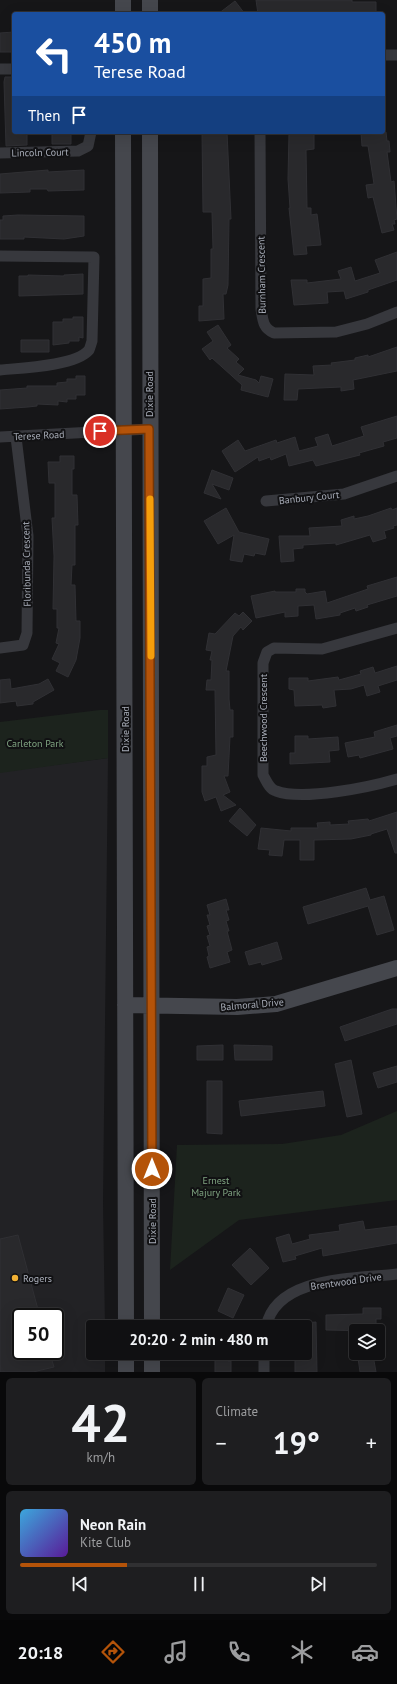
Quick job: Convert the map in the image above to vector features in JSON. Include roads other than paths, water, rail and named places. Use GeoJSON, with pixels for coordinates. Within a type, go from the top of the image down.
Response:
{"type":"FeatureCollection","features":[{"type":"Feature","properties":{"kind":"main road"},"geometry":{"type":"LineString","coordinates":[[123,0],[123,12]]}},
{"type":"Feature","properties":{"kind":"main road"},"geometry":{"type":"LineString","coordinates":[[150,0],[150,12]]}},
{"type":"Feature","properties":{"kind":"main road","name":"Dixie Road"},"geometry":{"type":"LineString","coordinates":[[123,134],[126,1320]]}},
{"type":"Feature","properties":{"kind":"main road","name":"Dixie Road"},"geometry":{"type":"LineString","coordinates":[[150,134],[149,429],[152,1320]]}},
{"type":"Feature","properties":{"kind":"main road","name":"Balmoral Drive"},"geometry":{"type":"LineString","coordinates":[[125,1005],[237,1007],[276,1004],[397,968]]}},
{"type":"Feature","properties":{"kind":"main road"},"geometry":{"type":"LineString","coordinates":[[126,1360],[126,1372]]}},
{"type":"Feature","properties":{"kind":"main road"},"geometry":{"type":"LineString","coordinates":[[152,1360],[152,1372]]}},
{"type":"Feature","properties":{"kind":"street"},"geometry":{"type":"LineString","coordinates":[[385,55],[397,54]]}},
{"type":"Feature","properties":{"kind":"street"},"geometry":{"type":"LineString","coordinates":[[0,69],[12,69]]}},
{"type":"Feature","properties":{"kind":"street","name":"Lincoln Court"},"geometry":{"type":"LineString","coordinates":[[0,153],[78,151],[88,146],[91,134]]}},
{"type":"Feature","properties":{"kind":"street","name":"Burnham Crescent"},"geometry":{"type":"LineString","coordinates":[[260,134],[261,309],[263,324],[267,330],[274,333],[336,332],[367,324],[397,312]]}},
{"type":"Feature","properties":{"kind":"street"},"geometry":{"type":"LineString","coordinates":[[0,256],[94,257],[92,342],[89,350],[81,357],[57,364],[0,370]]}},
{"type":"Feature","properties":{"kind":"street","name":"Terese Road"},"geometry":{"type":"LineString","coordinates":[[0,437],[149,429]]}},
{"type":"Feature","properties":{"kind":"street","name":"Floribunda Crescent"},"geometry":{"type":"LineString","coordinates":[[0,648],[23,645],[27,633],[28,536],[16,437]]}},
{"type":"Feature","properties":{"kind":"street","name":"Banbury Court"},"geometry":{"type":"LineString","coordinates":[[266,501],[344,494],[397,476]]}},
{"type":"Feature","properties":{"kind":"street","name":"Beechwood Crescent"},"geometry":{"type":"LineString","coordinates":[[397,628],[322,649],[274,648],[267,652],[263,663],[263,775],[275,791],[304,794],[368,787],[397,779]]}},
{"type":"Feature","properties":{"kind":"street","name":"Brentwood Drive"},"geometry":{"type":"LineString","coordinates":[[269,1320],[280,1302],[295,1291],[312,1284],[397,1274]]}},
{"type":"Feature","properties":{"kind":"street"},"geometry":{"type":"LineString","coordinates":[[264,1360],[264,1372]]}},
{"type":"Feature","properties":{"kind":"place","name":"Rogers"},"geometry":{"type":"Point","coordinates":[15,1278]}},
{"type":"Feature","properties":{"kind":"park label","name":"Carleton Park"},"geometry":{"type":"Point","coordinates":[35,743]}},
{"type":"Feature","properties":{"kind":"park label","name":"Ernest Majury Park"},"geometry":{"type":"Point","coordinates":[216,1186]}}]}
